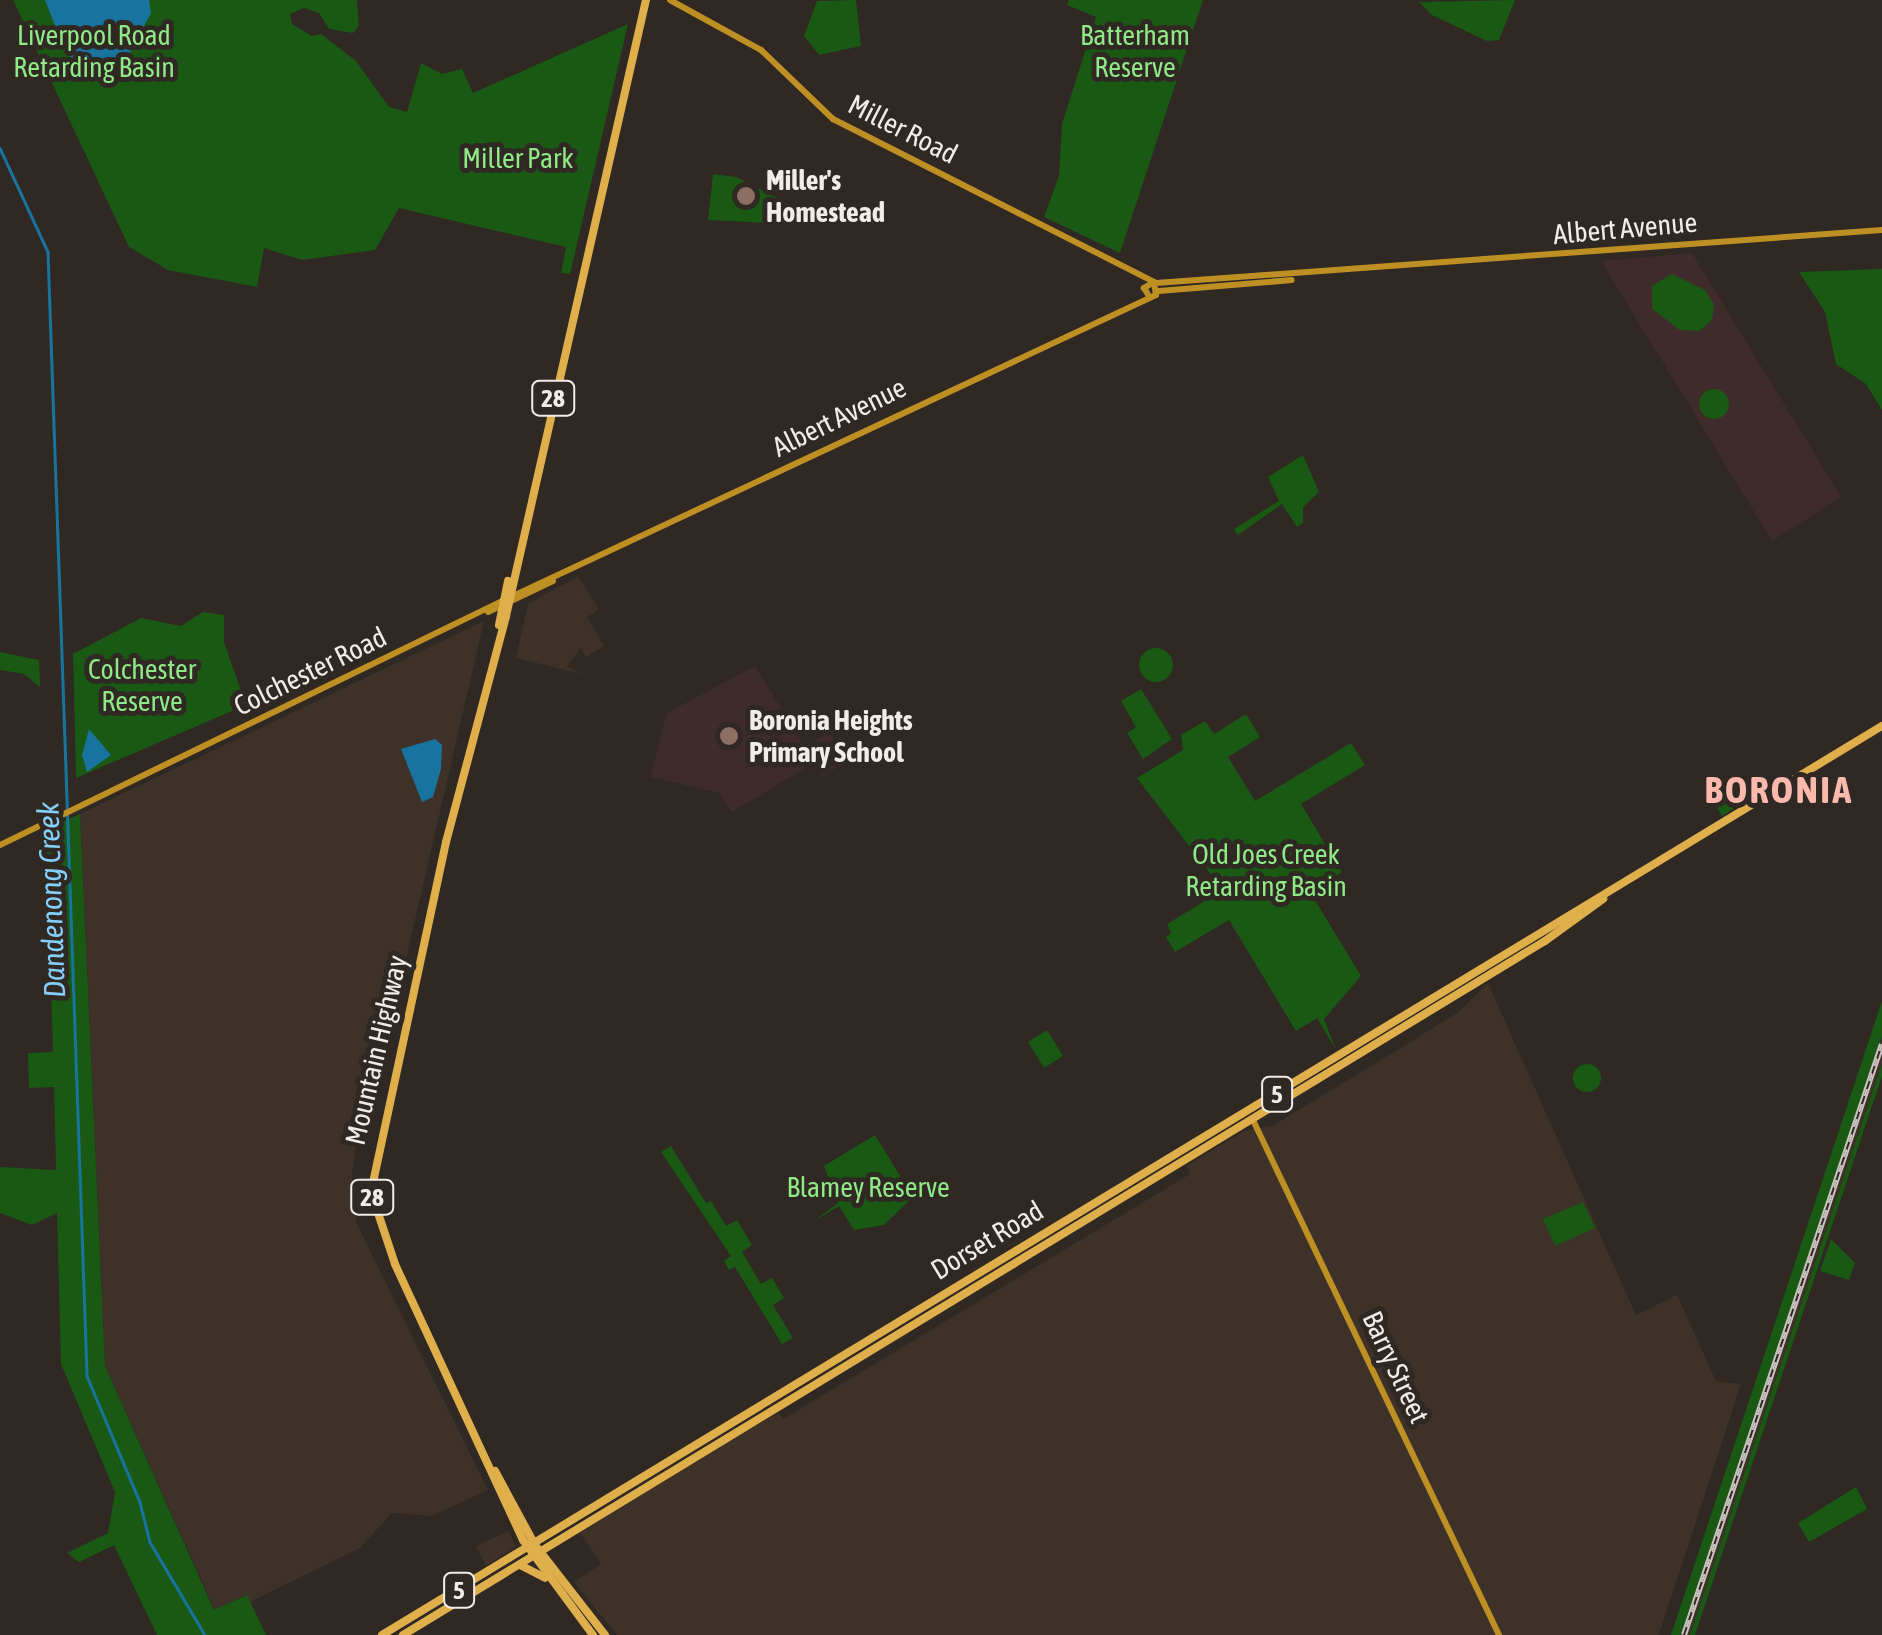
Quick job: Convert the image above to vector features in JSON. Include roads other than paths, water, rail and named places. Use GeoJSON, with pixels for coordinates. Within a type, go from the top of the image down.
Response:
{"type":"FeatureCollection","features":[{"type":"Feature","properties":{"kind":"main road","name":"Miller Road"},"geometry":{"type":"LineString","coordinates":[[670,0],[761,50],[833,120],[1156,285]]}},
{"type":"Feature","properties":{"kind":"main road","name":"Mountain Highway"},"geometry":{"type":"LineString","coordinates":[[593,1635],[552,1584],[534,1551],[398,1272],[371,1192],[443,857],[499,635],[644,3]]}},
{"type":"Feature","properties":{"kind":"main road","name":"Albert Avenue"},"geometry":{"type":"LineString","coordinates":[[1156,285],[1262,280],[1882,230]]}},
{"type":"Feature","properties":{"kind":"main road","name":"Miller Road"},"geometry":{"type":"LineString","coordinates":[[1134,271],[1146,291]]}},
{"type":"Feature","properties":{"kind":"main road"},"geometry":{"type":"LineString","coordinates":[[1146,291],[1156,285]]}},
{"type":"Feature","properties":{"kind":"main road"},"geometry":{"type":"LineString","coordinates":[[1146,291],[1156,285]]}},
{"type":"Feature","properties":{"kind":"main road","name":"Albert Avenue"},"geometry":{"type":"LineString","coordinates":[[505,603],[1126,305],[1146,291]]}},
{"type":"Feature","properties":{"kind":"main road","name":"Albert Avenue"},"geometry":{"type":"LineString","coordinates":[[505,603],[571,570]]}},
{"type":"Feature","properties":{"kind":"main road"},"geometry":{"type":"LineString","coordinates":[[512,574],[526,590]]}},
{"type":"Feature","properties":{"kind":"main road","name":"Colchester Road"},"geometry":{"type":"LineString","coordinates":[[0,845],[505,603]]}},
{"type":"Feature","properties":{"kind":"main road","name":"Dorset Road"},"geometry":{"type":"LineString","coordinates":[[402,1635],[520,1564],[550,1536],[778,1405],[830,1368],[1494,967],[1882,726]]}},
{"type":"Feature","properties":{"kind":"main road","name":"Barry Street"},"geometry":{"type":"LineString","coordinates":[[1250,1114],[1499,1635]]}},
{"type":"Feature","properties":{"kind":"main road","name":"Dorset Road"},"geometry":{"type":"LineString","coordinates":[[388,1633],[567,1536],[768,1400],[830,1368]]}},
{"type":"Feature","properties":{"kind":"main road"},"geometry":{"type":"LineString","coordinates":[[768,1400],[778,1405]]}},
{"type":"Feature","properties":{"kind":"main road","name":"Mountain Highway"},"geometry":{"type":"LineString","coordinates":[[488,1459],[534,1551],[605,1635]]}},
{"type":"Feature","properties":{"kind":"main road"},"geometry":{"type":"LineString","coordinates":[[520,1517],[550,1536]]}},
{"type":"Feature","properties":{"kind":"main road"},"geometry":{"type":"LineString","coordinates":[[552,1568],[550,1556],[567,1536]]}},
{"type":"Feature","properties":{"kind":"main road"},"geometry":{"type":"LineString","coordinates":[[520,1564],[552,1584]]}},
{"type":"Feature","properties":{"kind":"water"},"geometry":{"type":"Polygon","coordinates":[[[45,0],[149,0],[151,13],[129,54],[108,69],[85,73],[65,51],[45,0]]]}},
{"type":"Feature","properties":{"kind":"water"},"geometry":{"type":"Polygon","coordinates":[[[89,729],[111,755],[87,772],[82,755],[89,729]]]}},
{"type":"Feature","properties":{"kind":"water"},"geometry":{"type":"Polygon","coordinates":[[[435,739],[442,745],[441,769],[433,797],[422,802],[401,749],[435,739]]]}},
{"type":"Feature","properties":{"kind":"waterway","name":"Dandenong Creek"},"geometry":{"type":"LineString","coordinates":[[0,148],[48,252],[87,1376],[140,1502],[150,1542],[205,1635]]}},
{"type":"Feature","properties":{"kind":"railway"},"geometry":{"type":"LineString","coordinates":[[1684,1635],[1882,1044]]}},
{"type":"Feature","properties":{"kind":"place","name":"Miller's Homestead"},"geometry":{"type":"Point","coordinates":[746,196]}},
{"type":"Feature","properties":{"kind":"place","name":"Boronia Heights Primary School"},"geometry":{"type":"Point","coordinates":[729,736]}},
{"type":"Feature","properties":{"kind":"district","name":"BORONIA"},"geometry":{"type":"Point","coordinates":[1779,790]}},
{"type":"Feature","properties":{"kind":"park label","name":"Liverpool Road Retarding Basin"},"geometry":{"type":"Point","coordinates":[94,51]}},
{"type":"Feature","properties":{"kind":"park label","name":"Batterham Reserve"},"geometry":{"type":"Point","coordinates":[1135,51]}},
{"type":"Feature","properties":{"kind":"park label","name":"Miller Park"},"geometry":{"type":"Point","coordinates":[518,158]}},
{"type":"Feature","properties":{"kind":"park label","name":"Colchester Reserve"},"geometry":{"type":"Point","coordinates":[142,685]}},
{"type":"Feature","properties":{"kind":"park label","name":"Old Joes Creek Retarding Basin"},"geometry":{"type":"Point","coordinates":[1266,870]}},
{"type":"Feature","properties":{"kind":"park label","name":"Blamey Reserve"},"geometry":{"type":"Point","coordinates":[868,1187]}}]}
